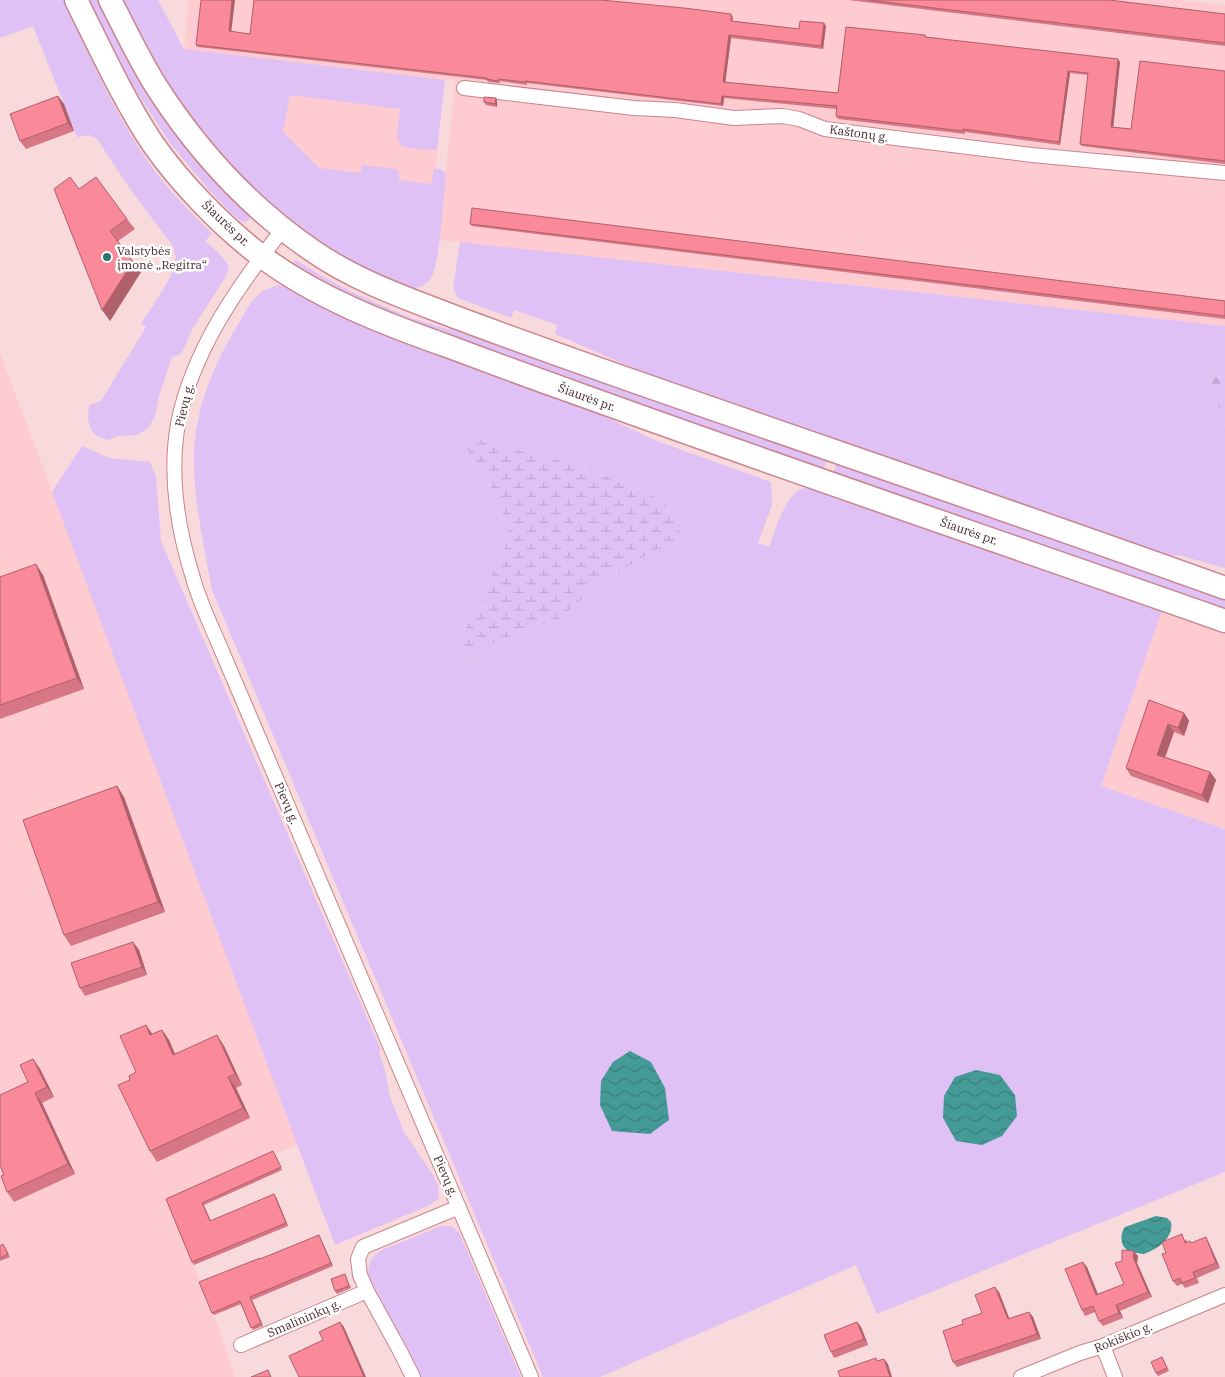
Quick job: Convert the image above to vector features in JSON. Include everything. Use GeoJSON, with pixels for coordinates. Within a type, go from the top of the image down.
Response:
{"type":"FeatureCollection","features":[{"type":"Feature","properties":{"kind":"main road","name":"Šiaurės pr."},"geometry":{"type":"LineString","coordinates":[[76,0],[153,144],[186,184],[225,226],[262,256],[295,278],[345,305],[392,326],[605,404],[1225,621]]}},
{"type":"Feature","properties":{"kind":"main road"},"geometry":{"type":"LineString","coordinates":[[110,0],[152,79],[184,126],[215,165],[283,229],[340,269],[395,295],[622,377],[1225,588]]}},
{"type":"Feature","properties":{"kind":"street","name":"Kaštonų g."},"geometry":{"type":"LineString","coordinates":[[464,88],[734,118],[783,116],[799,119],[825,129],[871,135],[1032,155],[1225,173]]}},
{"type":"Feature","properties":{"kind":"street","name":"Pievų g."},"geometry":{"type":"LineString","coordinates":[[283,229],[262,256],[216,327],[196,365],[185,398],[178,425],[175,470],[177,506],[183,541],[193,579],[218,642],[531,1377]]}},
{"type":"Feature","properties":{"kind":"street"},"geometry":{"type":"LineString","coordinates":[[413,1377],[367,1291],[360,1275],[358,1259],[363,1247],[459,1207]]}},
{"type":"Feature","properties":{"kind":"street","name":"Smalininkų g."},"geometry":{"type":"LineString","coordinates":[[241,1346],[367,1291]]}},
{"type":"Feature","properties":{"kind":"street","name":"Rokiškio g."},"geometry":{"type":"LineString","coordinates":[[1021,1377],[1080,1353],[1103,1346],[1225,1295]]}},
{"type":"Feature","properties":{"kind":"street"},"geometry":{"type":"LineString","coordinates":[[1103,1346],[1115,1377]]}},
{"type":"Feature","properties":{"kind":"shaded area"},"geometry":{"type":"Polygon","coordinates":[[[189,0],[1179,0],[1225,5],[1225,326],[439,240],[455,81],[445,80],[437,150],[435,191],[316,176],[184,49],[189,0]]]}},
{"type":"Feature","properties":{"kind":"shaded area"},"geometry":{"type":"Polygon","coordinates":[[[0,353],[298,1144],[168,1202],[219,1329],[235,1377],[0,1377],[0,353]]]}},
{"type":"Feature","properties":{"kind":"shaded area"},"geometry":{"type":"Polygon","coordinates":[[[1162,610],[1225,632],[1225,829],[1101,786],[1162,610]]]}},
{"type":"Feature","properties":{"kind":"green space"},"geometry":{"type":"Polygon","coordinates":[[[0,0],[63,0],[110,98],[138,146],[170,190],[212,234],[205,241],[219,253],[229,266],[226,276],[193,328],[181,354],[172,357],[159,396],[155,417],[147,429],[137,435],[118,436],[109,440],[97,436],[90,426],[89,409],[90,405],[101,401],[146,327],[141,324],[174,268],[174,251],[172,245],[130,189],[97,139],[89,135],[77,137],[33,26],[0,38],[0,0]]]}},
{"type":"Feature","properties":{"kind":"green space"},"geometry":{"type":"Polygon","coordinates":[[[88,0],[100,0],[249,212],[251,217],[248,221],[242,222],[231,213],[170,143],[124,72],[88,0]]]}},
{"type":"Feature","properties":{"kind":"green space"},"geometry":{"type":"Polygon","coordinates":[[[123,0],[158,0],[184,49],[445,80],[437,150],[407,148],[400,145],[397,136],[400,109],[290,95],[283,132],[319,168],[361,173],[362,165],[395,169],[399,172],[399,180],[431,184],[434,168],[442,170],[446,174],[439,248],[433,274],[429,281],[422,286],[409,288],[374,273],[324,244],[252,187],[230,166],[189,118],[159,68],[123,0]]]}},
{"type":"Feature","properties":{"kind":"green space"},"geometry":{"type":"Polygon","coordinates":[[[460,242],[1225,326],[1225,378],[1208,376],[1225,426],[1225,568],[1178,555],[1167,557],[638,370],[555,334],[557,325],[514,310],[511,318],[458,298],[453,288],[460,242]]]}},
{"type":"Feature","properties":{"kind":"green space"},"geometry":{"type":"Polygon","coordinates":[[[296,260],[358,295],[411,318],[523,352],[827,458],[824,469],[419,326],[355,298],[294,264],[296,260]]]}},
{"type":"Feature","properties":{"kind":"green space"},"geometry":{"type":"Polygon","coordinates":[[[277,285],[289,286],[397,341],[597,413],[657,441],[771,482],[772,505],[758,543],[769,547],[780,516],[793,495],[802,489],[817,489],[1162,610],[1101,786],[1225,829],[1225,1172],[877,1314],[856,1265],[600,1377],[543,1377],[212,590],[195,488],[194,454],[198,422],[212,374],[234,331],[254,299],[263,291],[277,285]],[[477,439],[471,459],[488,474],[493,495],[505,519],[508,534],[503,557],[491,575],[484,603],[464,630],[465,662],[491,643],[506,639],[521,630],[548,624],[560,619],[595,587],[648,554],[677,543],[662,500],[640,489],[578,465],[477,439]],[[976,1070],[1015,1095],[1000,1075],[976,1070]]]}},
{"type":"Feature","properties":{"kind":"green space"},"geometry":{"type":"Polygon","coordinates":[[[1208,376],[1225,378],[1225,426],[1208,376]]]}},
{"type":"Feature","properties":{"kind":"green space"},"geometry":{"type":"Polygon","coordinates":[[[477,439],[578,465],[640,489],[662,500],[680,525],[677,543],[648,554],[595,587],[560,619],[548,624],[521,630],[506,639],[491,643],[464,662],[459,650],[464,630],[484,603],[491,575],[503,557],[508,534],[505,519],[493,495],[488,474],[471,459],[468,448],[477,439]]]}},
{"type":"Feature","properties":{"kind":"green space"},"geometry":{"type":"Polygon","coordinates":[[[82,446],[109,458],[150,462],[156,477],[161,541],[381,1050],[379,1052],[386,1074],[390,1097],[404,1132],[433,1175],[438,1186],[439,1198],[430,1205],[335,1245],[52,492],[82,446]]]}},
{"type":"Feature","properties":{"kind":"green space"},"geometry":{"type":"Polygon","coordinates":[[[837,462],[1225,597],[1225,609],[833,473],[837,462]]]}},
{"type":"Feature","properties":{"kind":"green space"},"geometry":{"type":"Polygon","coordinates":[[[441,1226],[451,1226],[459,1232],[521,1377],[418,1377],[368,1274],[368,1270],[373,1257],[378,1252],[441,1226]]]}},
{"type":"Feature","properties":{"kind":"water"},"geometry":{"type":"Polygon","coordinates":[[[630,1051],[651,1062],[665,1088],[669,1120],[650,1134],[612,1131],[600,1105],[601,1081],[613,1062],[630,1051]]]}},
{"type":"Feature","properties":{"kind":"water"},"geometry":{"type":"Polygon","coordinates":[[[976,1070],[1000,1075],[1015,1095],[1017,1116],[1002,1136],[982,1145],[956,1141],[943,1118],[944,1096],[955,1077],[976,1070]]]}},
{"type":"Feature","properties":{"kind":"water"},"geometry":{"type":"Polygon","coordinates":[[[1156,1216],[1167,1218],[1171,1222],[1170,1233],[1164,1242],[1144,1254],[1127,1250],[1123,1245],[1122,1239],[1122,1232],[1125,1227],[1156,1216]]]}},
{"type":"Feature","properties":{"kind":"building"},"geometry":{"type":"Polygon","coordinates":[[[201,0],[232,0],[229,31],[250,34],[254,0],[601,0],[731,14],[731,21],[799,29],[800,21],[824,23],[821,46],[729,35],[723,82],[838,93],[846,27],[1118,59],[1111,127],[1131,129],[1140,61],[1225,71],[1225,161],[1080,144],[1088,73],[1068,71],[1059,142],[963,129],[963,131],[836,116],[837,106],[722,96],[721,104],[525,81],[498,79],[498,81],[487,78],[196,45],[201,0]]]}},
{"type":"Feature","properties":{"kind":"building"},"geometry":{"type":"Polygon","coordinates":[[[868,0],[1109,0],[1225,14],[1225,43],[868,0]]]}},
{"type":"Feature","properties":{"kind":"building"},"geometry":{"type":"Polygon","coordinates":[[[58,96],[68,123],[20,141],[10,114],[58,96]]]}},
{"type":"Feature","properties":{"kind":"building"},"geometry":{"type":"Polygon","coordinates":[[[484,97],[496,98],[495,104],[484,102],[484,97]]]}},
{"type":"Feature","properties":{"kind":"building","name":"Valstybės įmonė „Regitra“"},"geometry":{"type":"Polygon","coordinates":[[[70,177],[79,189],[96,177],[127,219],[110,231],[133,262],[102,310],[54,189],[70,177]]]}},
{"type":"Feature","properties":{"kind":"building"},"geometry":{"type":"Polygon","coordinates":[[[472,208],[1225,301],[1225,316],[470,224],[472,208]]]}},
{"type":"Feature","properties":{"kind":"building"},"geometry":{"type":"Polygon","coordinates":[[[36,564],[77,678],[0,705],[0,577],[36,564]]]}},
{"type":"Feature","properties":{"kind":"building"},"geometry":{"type":"Polygon","coordinates":[[[1149,700],[1184,713],[1178,728],[1168,724],[1157,755],[1210,772],[1202,795],[1126,768],[1149,700]]]}},
{"type":"Feature","properties":{"kind":"building"},"geometry":{"type":"Polygon","coordinates":[[[117,786],[158,902],[64,935],[23,820],[117,786]]]}},
{"type":"Feature","properties":{"kind":"building"},"geometry":{"type":"Polygon","coordinates":[[[133,942],[142,967],[80,988],[71,963],[133,942]]]}},
{"type":"Feature","properties":{"kind":"building"},"geometry":{"type":"Polygon","coordinates":[[[146,1025],[150,1035],[162,1030],[173,1055],[217,1035],[235,1074],[228,1077],[243,1108],[150,1151],[118,1085],[130,1080],[129,1076],[136,1072],[120,1036],[146,1025]]]}},
{"type":"Feature","properties":{"kind":"building"},"geometry":{"type":"Polygon","coordinates":[[[33,1059],[47,1087],[35,1093],[68,1164],[7,1192],[1,1176],[4,1175],[0,1165],[0,1095],[28,1082],[20,1065],[33,1059]]]}},
{"type":"Feature","properties":{"kind":"building"},"geometry":{"type":"Polygon","coordinates":[[[273,1151],[281,1167],[202,1203],[210,1221],[274,1194],[286,1223],[192,1262],[166,1199],[273,1151]]]}},
{"type":"Feature","properties":{"kind":"building"},"geometry":{"type":"Polygon","coordinates":[[[1182,1234],[1185,1243],[1190,1241],[1191,1243],[1206,1237],[1216,1263],[1193,1272],[1195,1278],[1182,1283],[1180,1278],[1173,1281],[1162,1254],[1166,1253],[1162,1242],[1182,1234]]]}},
{"type":"Feature","properties":{"kind":"building"},"geometry":{"type":"Polygon","coordinates":[[[319,1235],[331,1263],[250,1297],[261,1323],[251,1328],[240,1301],[212,1313],[199,1282],[319,1235]]]}},
{"type":"Feature","properties":{"kind":"building"},"geometry":{"type":"Polygon","coordinates":[[[3,1244],[8,1254],[0,1258],[0,1246],[3,1244]]]}},
{"type":"Feature","properties":{"kind":"building"},"geometry":{"type":"Polygon","coordinates":[[[1122,1250],[1134,1251],[1133,1257],[1148,1292],[1116,1305],[1119,1313],[1099,1321],[1093,1306],[1082,1310],[1065,1269],[1083,1262],[1096,1295],[1124,1284],[1115,1263],[1122,1261],[1122,1250]]]}},
{"type":"Feature","properties":{"kind":"building"},"geometry":{"type":"Polygon","coordinates":[[[345,1274],[349,1286],[335,1291],[331,1279],[345,1274]]]}},
{"type":"Feature","properties":{"kind":"building"},"geometry":{"type":"Polygon","coordinates":[[[995,1287],[1008,1319],[1029,1312],[1037,1334],[953,1362],[943,1331],[963,1324],[962,1320],[982,1313],[975,1295],[995,1287]]]}},
{"type":"Feature","properties":{"kind":"building"},"geometry":{"type":"Polygon","coordinates":[[[340,1322],[364,1377],[299,1377],[289,1356],[323,1340],[319,1332],[340,1322]]]}},
{"type":"Feature","properties":{"kind":"building"},"geometry":{"type":"Polygon","coordinates":[[[857,1322],[864,1339],[831,1352],[824,1335],[857,1322]]]}},
{"type":"Feature","properties":{"kind":"building"},"geometry":{"type":"Polygon","coordinates":[[[1162,1357],[1167,1368],[1156,1373],[1151,1362],[1162,1357]]]}},
{"type":"Feature","properties":{"kind":"building"},"geometry":{"type":"Polygon","coordinates":[[[876,1358],[877,1361],[884,1359],[890,1377],[840,1377],[838,1371],[876,1358]]]}},
{"type":"Feature","properties":{"kind":"building"},"geometry":{"type":"Polygon","coordinates":[[[268,1370],[271,1377],[251,1377],[268,1370]]]}},
{"type":"Feature","properties":{"kind":"place","name":"Valstybės įmonė „Regitra“"},"geometry":{"type":"Point","coordinates":[107,257]}}]}
